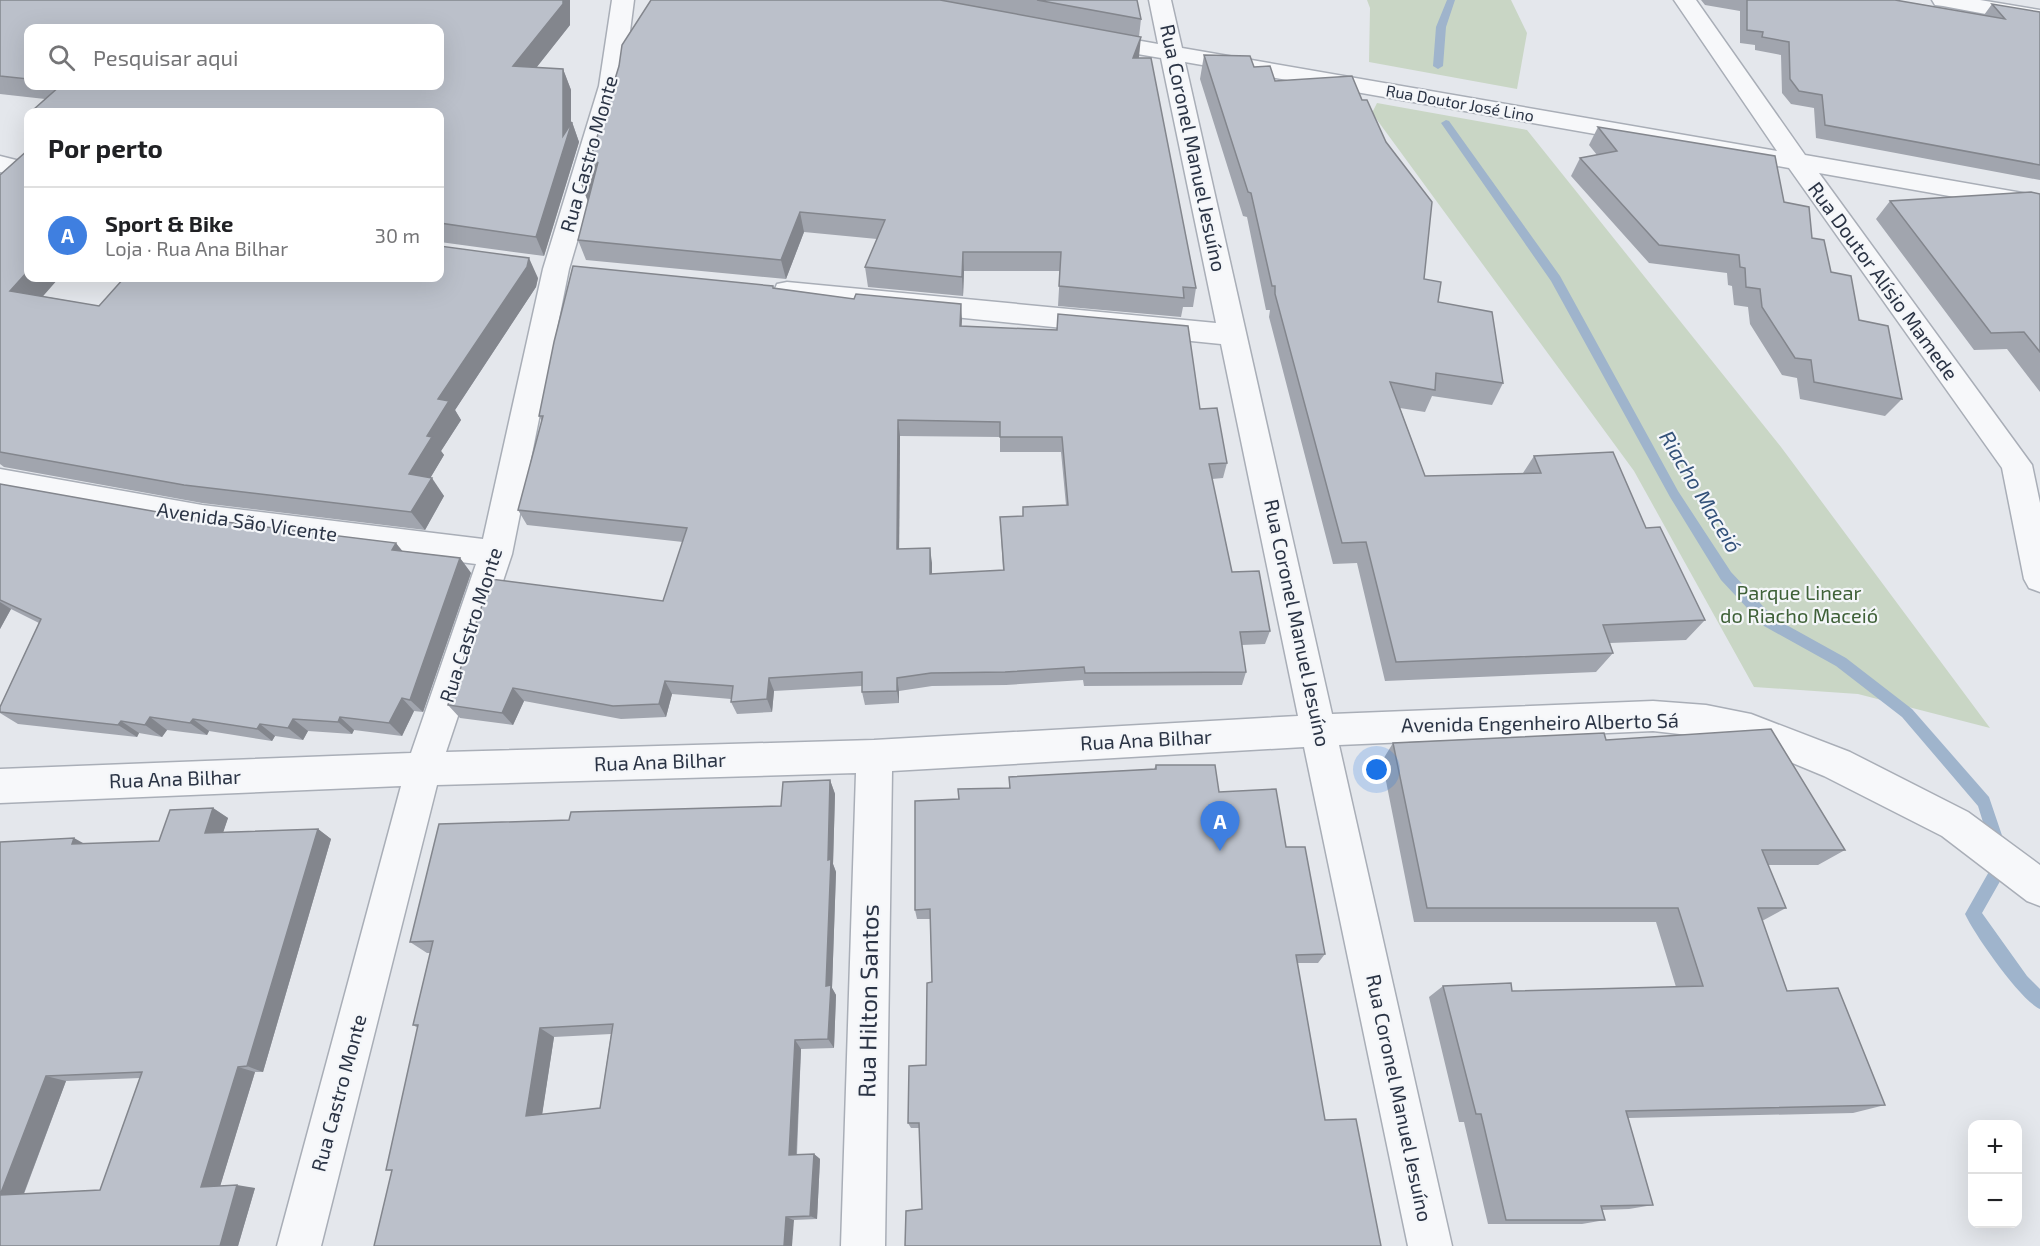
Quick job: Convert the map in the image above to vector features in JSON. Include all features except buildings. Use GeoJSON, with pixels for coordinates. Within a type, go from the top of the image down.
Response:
{"type":"FeatureCollection","features":[{"type":"Feature","properties":{"kind":"street","name":"Rua Castro Monte"},"geometry":{"type":"LineString","coordinates":[[299,1246],[423,769],[496,554],[556,268],[611,86],[623,0]]}},
{"type":"Feature","properties":{"kind":"street","name":"Rua Coronel Manuel Jesuíno"},"geometry":{"type":"LineString","coordinates":[[1160,0],[1430,1246]]}},
{"type":"Feature","properties":{"kind":"street","name":"Rua Doutor Alísio Mamede"},"geometry":{"type":"LineString","coordinates":[[1685,0],[1796,160],[2029,469],[2040,579]]}},
{"type":"Feature","properties":{"kind":"street"},"geometry":{"type":"LineString","coordinates":[[1943,0],[2040,17]]}},
{"type":"Feature","properties":{"kind":"street","name":"Rua Doutor José Lino"},"geometry":{"type":"LineString","coordinates":[[1080,37],[2040,204]]}},
{"type":"Feature","properties":{"kind":"street"},"geometry":{"type":"LineString","coordinates":[[0,164],[24,170]]}},
{"type":"Feature","properties":{"kind":"street"},"geometry":{"type":"LineString","coordinates":[[757,288],[1234,335]]}},
{"type":"Feature","properties":{"kind":"street","name":"Avenida São Vicente"},"geometry":{"type":"LineString","coordinates":[[0,481],[202,517],[496,554]]}},
{"type":"Feature","properties":{"kind":"street","name":"Avenida Engenheiro Alberto Sá"},"geometry":{"type":"LineString","coordinates":[[1320,730],[1653,716],[1706,721],[1751,730],[1837,764],[1954,824],[2040,888]]}},
{"type":"Feature","properties":{"kind":"street","name":"Rua Ana Bilhar"},"geometry":{"type":"LineString","coordinates":[[0,786],[423,769],[874,756],[1320,730]]}},
{"type":"Feature","properties":{"kind":"street","name":"Rua Hilton Santos"},"geometry":{"type":"LineString","coordinates":[[862,1246],[874,756]]}},
{"type":"Feature","properties":{"kind":"green space"},"geometry":{"type":"Polygon","coordinates":[[[1367,0],[1511,0],[1527,33],[1517,89],[1369,62],[1370,8],[1367,0]]]}},
{"type":"Feature","properties":{"kind":"green space","name":"Parque Linear do Riacho Maceió"},"geometry":{"type":"Polygon","coordinates":[[[1377,103],[1527,130],[1781,447],[1990,728],[1858,694],[1754,687],[1634,471],[1372,113],[1377,103]]]}},
{"type":"Feature","properties":{"kind":"waterway","name":"Riacho Maceió"},"geometry":{"type":"LineString","coordinates":[[1438,66],[1441,27],[1451,0]]}},
{"type":"Feature","properties":{"kind":"waterway","name":"Riacho Maceió"},"geometry":{"type":"LineString","coordinates":[[1446,123],[1556,279],[1674,494],[1726,576],[1769,622],[1841,662],[1907,713],[1984,802],[2003,862],[1973,914],[2021,982],[2040,1001]]}},
{"type":"Feature","properties":{"kind":"place","name":"Sport & Bike"},"geometry":{"type":"Point","coordinates":[1220,851]}}]}
